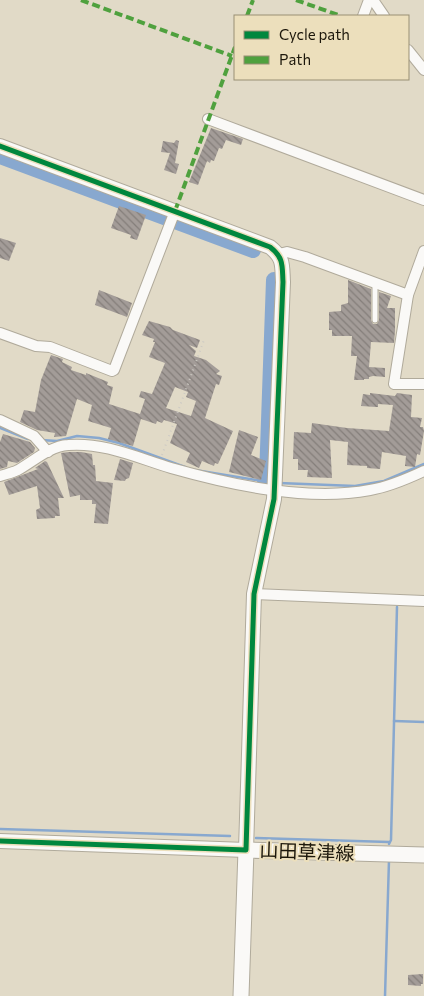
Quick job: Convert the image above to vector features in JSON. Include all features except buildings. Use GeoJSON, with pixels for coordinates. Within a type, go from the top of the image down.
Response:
{"type":"FeatureCollection","features":[{"type":"Feature","properties":{"kind":"main road","name":"山田草津線"},"geometry":{"type":"LineString","coordinates":[[241,996],[246,850],[424,855]]}},
{"type":"Feature","properties":{"kind":"street"},"geometry":{"type":"LineString","coordinates":[[363,15],[369,0]]}},
{"type":"Feature","properties":{"kind":"street"},"geometry":{"type":"LineString","coordinates":[[373,0],[383,15]]}},
{"type":"Feature","properties":{"kind":"street"},"geometry":{"type":"LineString","coordinates":[[409,51],[424,70]]}},
{"type":"Feature","properties":{"kind":"street"},"geometry":{"type":"LineString","coordinates":[[208,120],[424,200]]}},
{"type":"Feature","properties":{"kind":"street"},"geometry":{"type":"LineString","coordinates":[[0,146],[270,247],[279,254],[282,266],[275,491],[254,594],[246,850],[0,841]]}},
{"type":"Feature","properties":{"kind":"street"},"geometry":{"type":"LineString","coordinates":[[0,333],[36,346],[50,347],[112,371],[114,370],[175,211]]}},
{"type":"Feature","properties":{"kind":"street"},"geometry":{"type":"LineString","coordinates":[[279,254],[287,252],[304,257],[408,295]]}},
{"type":"Feature","properties":{"kind":"street"},"geometry":{"type":"LineString","coordinates":[[424,252],[408,295],[394,384],[424,384]]}},
{"type":"Feature","properties":{"kind":"street"},"geometry":{"type":"LineString","coordinates":[[0,420],[34,436],[48,452]]}},
{"type":"Feature","properties":{"kind":"street"},"geometry":{"type":"LineString","coordinates":[[0,476],[16,471],[58,447],[87,444],[108,447],[158,464],[220,480],[275,491],[358,492],[372,490],[424,472]]}},
{"type":"Feature","properties":{"kind":"street"},"geometry":{"type":"LineString","coordinates":[[254,594],[424,601]]}},
{"type":"Feature","properties":{"kind":"lane"},"geometry":{"type":"LineString","coordinates":[[375,284],[375,320]]}},
{"type":"Feature","properties":{"kind":"path"},"geometry":{"type":"LineString","coordinates":[[158,464],[204,340]]}},
{"type":"Feature","properties":{"kind":"waterway"},"geometry":{"type":"LineString","coordinates":[[0,156],[253,250]]}},
{"type":"Feature","properties":{"kind":"waterway"},"geometry":{"type":"LineString","coordinates":[[265,482],[267,477],[274,280]]}},
{"type":"Feature","properties":{"kind":"waterway"},"geometry":{"type":"LineString","coordinates":[[0,428],[28,439]]}},
{"type":"Feature","properties":{"kind":"waterway"},"geometry":{"type":"LineString","coordinates":[[41,440],[57,441],[77,436],[99,438],[119,443],[185,467]]}},
{"type":"Feature","properties":{"kind":"waterway"},"geometry":{"type":"LineString","coordinates":[[279,483],[355,486],[384,481],[424,464]]}},
{"type":"Feature","properties":{"kind":"waterway"},"geometry":{"type":"LineString","coordinates":[[195,470],[269,482]]}},
{"type":"Feature","properties":{"kind":"waterway"},"geometry":{"type":"LineString","coordinates":[[389,844],[391,840],[397,607]]}},
{"type":"Feature","properties":{"kind":"waterway"},"geometry":{"type":"LineString","coordinates":[[394,721],[424,722]]}},
{"type":"Feature","properties":{"kind":"waterway"},"geometry":{"type":"LineString","coordinates":[[0,829],[230,836]]}},
{"type":"Feature","properties":{"kind":"waterway"},"geometry":{"type":"LineString","coordinates":[[256,838],[389,842]]}},
{"type":"Feature","properties":{"kind":"waterway"},"geometry":{"type":"LineString","coordinates":[[385,996],[389,860]]}},
{"type":"Feature","properties":{"kind":"marked path"},"geometry":{"type":"LineString","coordinates":[[81,0],[232,56]]}},
{"type":"Feature","properties":{"kind":"marked path"},"geometry":{"type":"LineString","coordinates":[[247,15],[253,0]]}},
{"type":"Feature","properties":{"kind":"marked path"},"geometry":{"type":"LineString","coordinates":[[296,0],[338,15]]}},
{"type":"Feature","properties":{"kind":"marked path"},"geometry":{"type":"LineString","coordinates":[[175,211],[234,50]]}},
{"type":"Feature","properties":{"kind":"cycle path"},"geometry":{"type":"LineString","coordinates":[[0,146],[270,247],[280,258],[283,282],[274,499],[254,594],[246,850],[0,841]]}}]}
